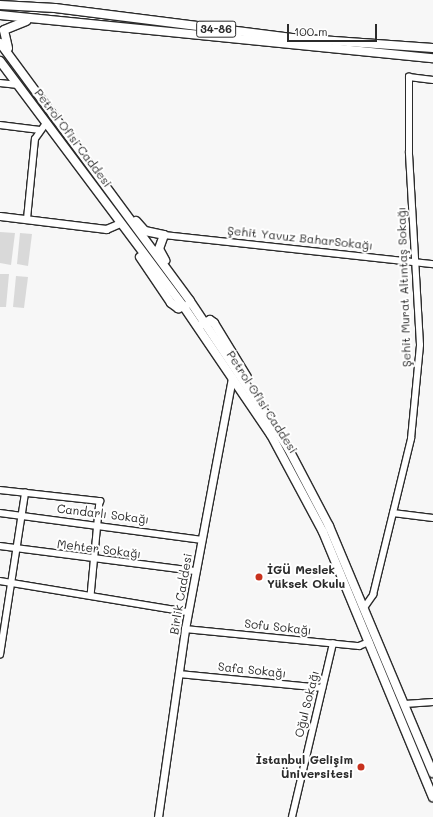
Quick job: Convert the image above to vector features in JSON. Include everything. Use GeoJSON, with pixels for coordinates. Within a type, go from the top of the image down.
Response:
{"type":"FeatureCollection","features":[{"type":"Feature","properties":{"kind":"main road","name":"34-86"},"geometry":{"type":"LineString","coordinates":[[0,5],[55,8],[292,38],[433,48]]}},
{"type":"Feature","properties":{"kind":"main road","name":"34-86"},"geometry":{"type":"LineString","coordinates":[[0,15],[433,58]]}},
{"type":"Feature","properties":{"kind":"main road"},"geometry":{"type":"LineString","coordinates":[[24,77],[4,42],[4,30],[17,22],[44,19]]}},
{"type":"Feature","properties":{"kind":"main road","name":"Petrol Ofisi Caddesi"},"geometry":{"type":"LineString","coordinates":[[0,43],[108,191],[187,304],[232,377],[267,429],[309,503],[369,642],[433,797]]}},
{"type":"Feature","properties":{"kind":"main road","name":"Petrol Ofisi Caddesi"},"geometry":{"type":"LineString","coordinates":[[0,61],[120,224],[171,303],[187,304]]}},
{"type":"Feature","properties":{"kind":"main road"},"geometry":{"type":"LineString","coordinates":[[108,191],[142,228],[164,235],[159,244],[160,254],[188,292],[187,304]]}},
{"type":"Feature","properties":{"kind":"main road","name":"Petrol Ofisi Caddesi"},"geometry":{"type":"LineString","coordinates":[[201,325],[210,320],[217,328],[274,426],[329,526],[433,773]]}},
{"type":"Feature","properties":{"kind":"main road"},"geometry":{"type":"LineString","coordinates":[[369,642],[377,638]]}},
{"type":"Feature","properties":{"kind":"street","name":"Şehit Murat Altıntaş Sokağı"},"geometry":{"type":"LineString","coordinates":[[364,608],[373,595],[412,439],[419,364],[410,77],[433,80]]}},
{"type":"Feature","properties":{"kind":"street"},"geometry":{"type":"LineString","coordinates":[[0,83],[18,85]]}},
{"type":"Feature","properties":{"kind":"street"},"geometry":{"type":"LineString","coordinates":[[27,219],[35,139],[46,123]]}},
{"type":"Feature","properties":{"kind":"street"},"geometry":{"type":"LineString","coordinates":[[0,125],[40,130]]}},
{"type":"Feature","properties":{"kind":"street"},"geometry":{"type":"LineString","coordinates":[[0,216],[106,229],[120,224]]}},
{"type":"Feature","properties":{"kind":"street","name":"Şehit Yavuz BaharSokağı"},"geometry":{"type":"LineString","coordinates":[[164,235],[433,264]]}},
{"type":"Feature","properties":{"kind":"street","name":"Birlik Caddesi"},"geometry":{"type":"LineString","coordinates":[[158,817],[185,629],[202,540],[226,391],[232,377]]}},
{"type":"Feature","properties":{"kind":"street"},"geometry":{"type":"LineString","coordinates":[[0,490],[100,501],[91,596]]}},
{"type":"Feature","properties":{"kind":"street"},"geometry":{"type":"LineString","coordinates":[[0,655],[3,617],[11,583],[19,515],[25,493]]}},
{"type":"Feature","properties":{"kind":"street","name":"Candarlı Sokağı"},"geometry":{"type":"LineString","coordinates":[[0,513],[98,524],[202,540]]}},
{"type":"Feature","properties":{"kind":"street"},"geometry":{"type":"LineString","coordinates":[[393,513],[433,518]]}},
{"type":"Feature","properties":{"kind":"street","name":"Mehter Sokağı"},"geometry":{"type":"LineString","coordinates":[[0,546],[196,571]]}},
{"type":"Feature","properties":{"kind":"street"},"geometry":{"type":"LineString","coordinates":[[0,581],[188,612]]}},
{"type":"Feature","properties":{"kind":"street","name":"Sofu Sokağı"},"geometry":{"type":"LineString","coordinates":[[185,629],[359,646],[369,642]]}},
{"type":"Feature","properties":{"kind":"street","name":"Oğul Sokağı"},"geometry":{"type":"LineString","coordinates":[[292,817],[333,644]]}},
{"type":"Feature","properties":{"kind":"street","name":"Safa Sokağı"},"geometry":{"type":"LineString","coordinates":[[179,674],[322,688]]}},
{"type":"Feature","properties":{"kind":"street"},"geometry":{"type":"LineString","coordinates":[[404,704],[433,702]]}},
{"type":"Feature","properties":{"kind":"shaded area"},"geometry":{"type":"Polygon","coordinates":[[[0,232],[15,233],[11,265],[0,263],[0,232]]]}},
{"type":"Feature","properties":{"kind":"shaded area"},"geometry":{"type":"Polygon","coordinates":[[[20,233],[32,234],[28,266],[17,264],[20,233]]]}},
{"type":"Feature","properties":{"kind":"shaded area"},"geometry":{"type":"Polygon","coordinates":[[[0,274],[9,274],[6,307],[0,307],[0,274]]]}},
{"type":"Feature","properties":{"kind":"shaded area"},"geometry":{"type":"Polygon","coordinates":[[[16,276],[28,277],[24,308],[13,307],[16,276]]]}},
{"type":"Feature","properties":{"kind":"place","name":"İGÜ Meslek Yüksek Okulu"},"geometry":{"type":"Point","coordinates":[259,577]}},
{"type":"Feature","properties":{"kind":"place","name":"İstanbul Gelişim Üniversitesi"},"geometry":{"type":"Point","coordinates":[361,767]}}]}
